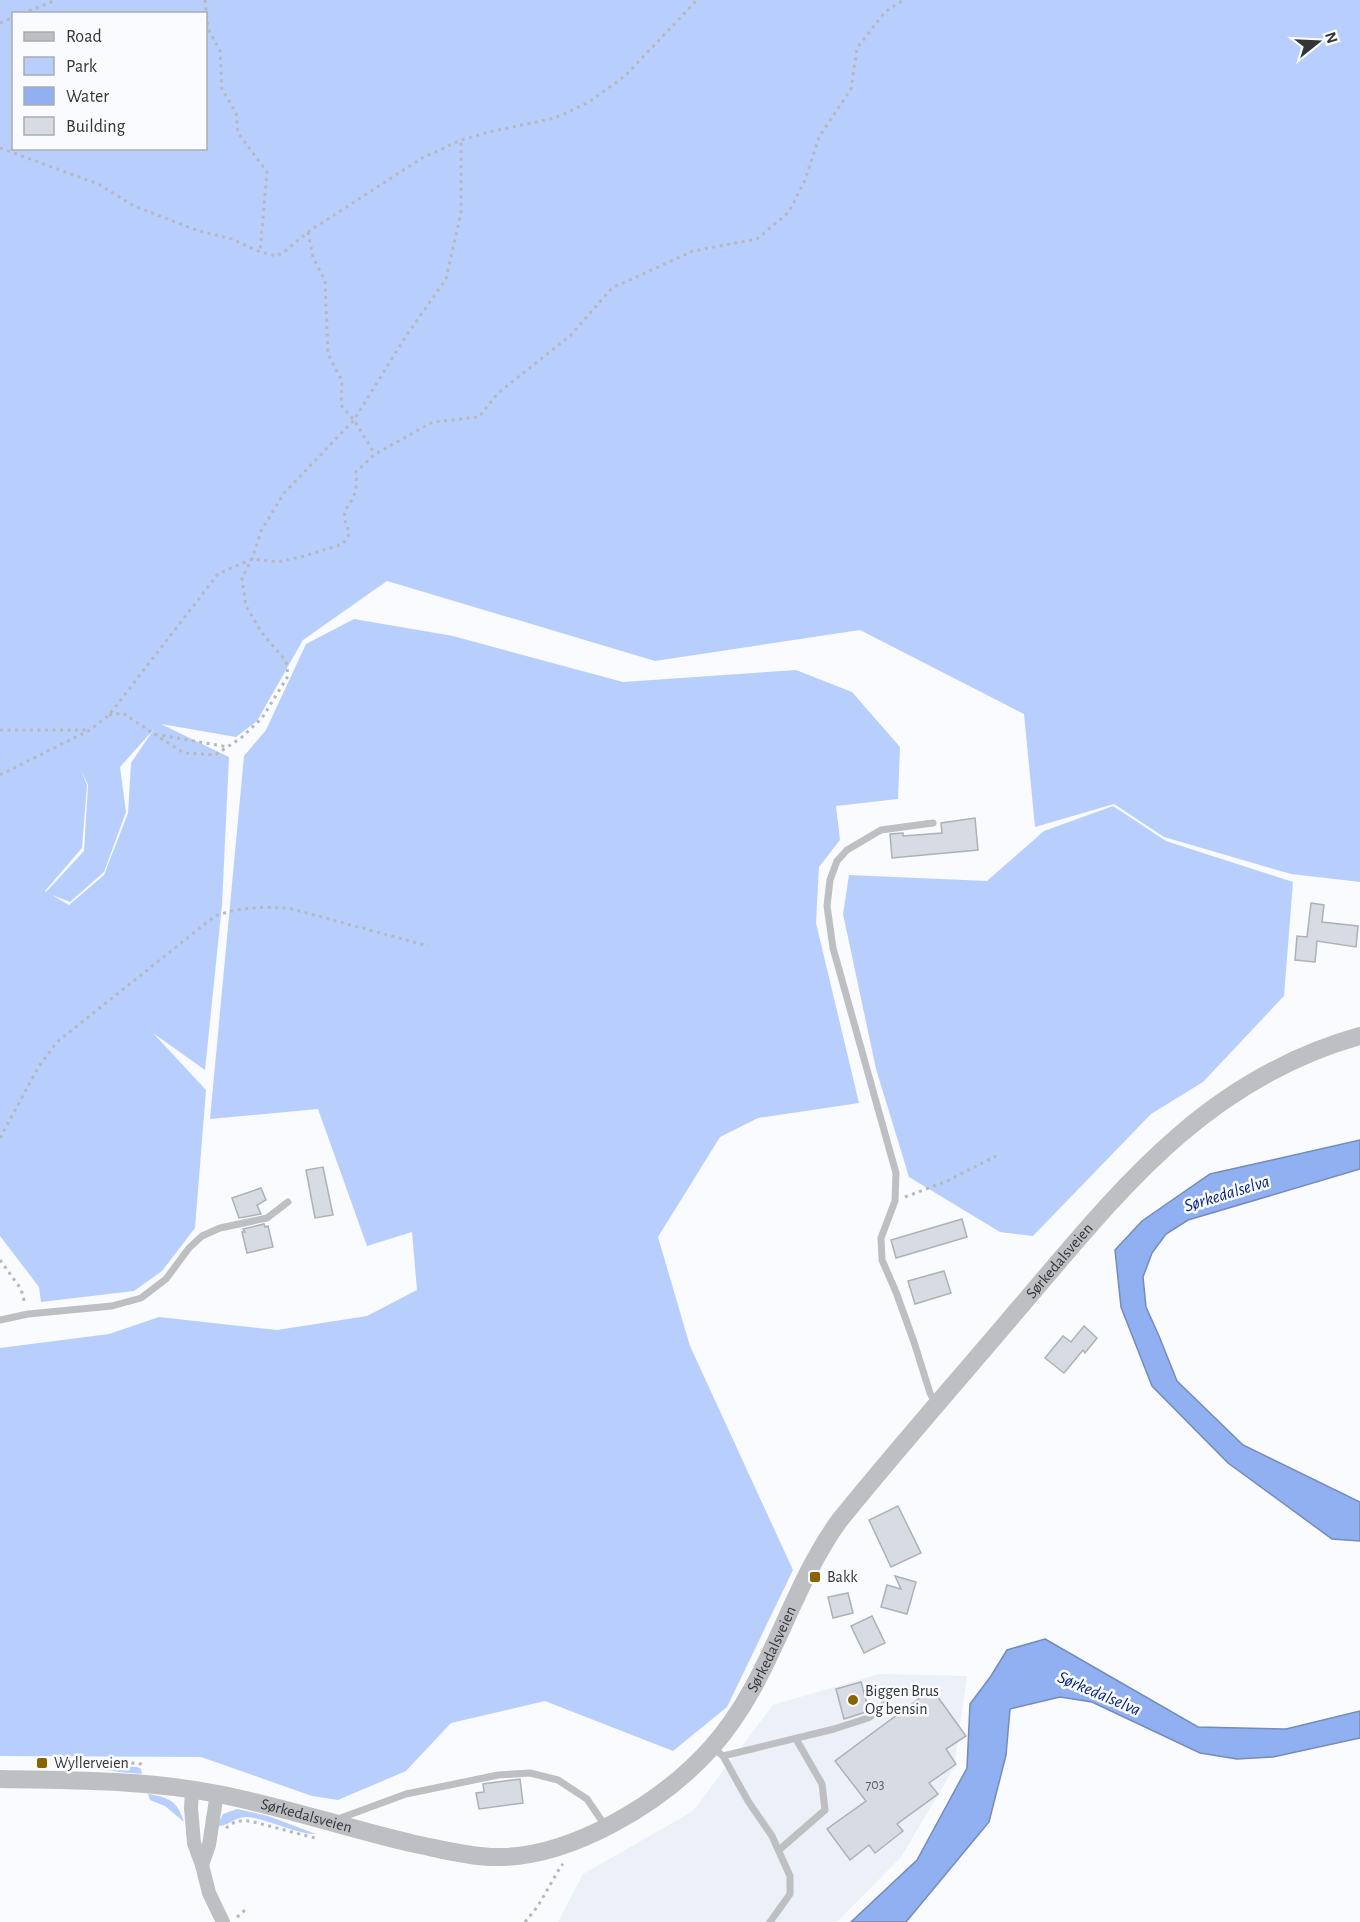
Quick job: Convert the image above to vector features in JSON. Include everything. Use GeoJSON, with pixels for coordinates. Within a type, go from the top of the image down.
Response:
{"type":"FeatureCollection","features":[{"type":"Feature","properties":{"kind":"street","name":"Sørkedalsveien"},"geometry":{"type":"LineString","coordinates":[[0,1779],[109,1781],[217,1793],[429,1847],[490,1857],[548,1850],[606,1827],[655,1798],[717,1751],[760,1676],[804,1578],[831,1531],[866,1487],[1132,1179],[1176,1137],[1219,1102],[1291,1061],[1360,1036]]}},
{"type":"Feature","properties":{"kind":"street"},"geometry":{"type":"LineString","coordinates":[[192,1790],[194,1843],[209,1893],[224,1922]]}},
{"type":"Feature","properties":{"kind":"street"},"geometry":{"type":"LineString","coordinates":[[202,1864],[209,1845],[217,1793]]}},
{"type":"Feature","properties":{"kind":"lane"},"geometry":{"type":"LineString","coordinates":[[933,823],[881,830],[847,850],[837,861],[830,880],[827,906],[836,960],[896,1173],[895,1201],[880,1238],[882,1260],[896,1292],[936,1406]]}},
{"type":"Feature","properties":{"kind":"lane"},"geometry":{"type":"LineString","coordinates":[[0,1320],[28,1314],[112,1306],[141,1298],[166,1279],[189,1248],[202,1236],[220,1228],[267,1218],[288,1202]]}},
{"type":"Feature","properties":{"kind":"lane"},"geometry":{"type":"LineString","coordinates":[[770,1922],[790,1894],[790,1876],[779,1850],[717,1751],[796,1739],[868,1718],[879,1711],[892,1694]]}},
{"type":"Feature","properties":{"kind":"lane"},"geometry":{"type":"LineString","coordinates":[[779,1850],[825,1810],[822,1784],[796,1739]]}},
{"type":"Feature","properties":{"kind":"lane"},"geometry":{"type":"LineString","coordinates":[[330,1822],[406,1794],[498,1775],[530,1773],[558,1780],[587,1799],[606,1827]]}},
{"type":"Feature","properties":{"kind":"path"},"geometry":{"type":"LineString","coordinates":[[27,12],[56,0]]}},
{"type":"Feature","properties":{"kind":"path"},"geometry":{"type":"LineString","coordinates":[[0,148],[98,184],[134,206],[196,230],[232,239],[260,252],[277,256],[308,232],[422,158],[461,140],[555,118],[589,102],[625,76],[697,0]]}},
{"type":"Feature","properties":{"kind":"path"},"geometry":{"type":"LineString","coordinates":[[0,775],[90,730],[109,715],[218,574],[252,559],[278,562],[343,544],[350,533],[344,521],[345,509],[356,487],[356,472],[375,454],[433,422],[478,417],[498,393],[570,336],[612,288],[693,251],[757,239],[789,212],[805,180],[819,137],[851,89],[857,48],[885,12],[903,0]]}},
{"type":"Feature","properties":{"kind":"path"},"geometry":{"type":"LineString","coordinates":[[207,22],[208,29],[220,51],[222,89],[236,113],[238,133],[267,172],[260,252]]}},
{"type":"Feature","properties":{"kind":"path"},"geometry":{"type":"LineString","coordinates":[[109,715],[123,713],[184,753],[215,754],[241,738],[262,718],[288,676],[286,660],[262,633],[246,606],[242,578],[252,559],[261,531],[284,493],[354,420],[404,339],[446,279],[461,213],[461,140]]}},
{"type":"Feature","properties":{"kind":"path"},"geometry":{"type":"LineString","coordinates":[[308,232],[313,257],[325,281],[328,354],[342,381],[341,405],[354,420],[375,454]]}},
{"type":"Feature","properties":{"kind":"path"},"geometry":{"type":"LineString","coordinates":[[0,730],[90,730]]}},
{"type":"Feature","properties":{"kind":"path"},"geometry":{"type":"LineString","coordinates":[[154,734],[228,747]]}},
{"type":"Feature","properties":{"kind":"path"},"geometry":{"type":"LineString","coordinates":[[0,1138],[39,1066],[57,1042],[215,916],[240,910],[274,907],[292,909],[428,946]]}},
{"type":"Feature","properties":{"kind":"path"},"geometry":{"type":"LineString","coordinates":[[895,1201],[947,1180],[996,1156]]}},
{"type":"Feature","properties":{"kind":"path"},"geometry":{"type":"LineString","coordinates":[[0,1260],[21,1289],[28,1314]]}},
{"type":"Feature","properties":{"kind":"path"},"geometry":{"type":"LineString","coordinates":[[79,1761],[141,1764],[144,1765],[146,1772]]}},
{"type":"Feature","properties":{"kind":"path"},"geometry":{"type":"LineString","coordinates":[[220,1830],[236,1821],[246,1821],[315,1838]]}},
{"type":"Feature","properties":{"kind":"path"},"geometry":{"type":"LineString","coordinates":[[525,1922],[538,1906],[561,1866]]}},
{"type":"Feature","properties":{"kind":"shaded area"},"geometry":{"type":"Polygon","coordinates":[[[879,1674],[967,1676],[954,1768],[901,1857],[837,1922],[558,1922],[583,1874],[693,1811],[773,1705],[879,1674]]]}},
{"type":"Feature","properties":{"kind":"green space"},"geometry":{"type":"Polygon","coordinates":[[[0,0],[1360,0],[1360,882],[1291,874],[1164,837],[1114,804],[1035,827],[1024,714],[860,630],[655,661],[387,581],[303,640],[257,721],[236,737],[161,724],[229,757],[222,905],[205,1070],[153,1033],[206,1090],[195,1228],[162,1271],[134,1291],[41,1302],[39,1287],[0,1236],[0,0]],[[154,729],[120,767],[126,812],[104,872],[70,902],[52,895],[69,905],[104,875],[128,813],[131,763],[154,729]],[[81,770],[87,785],[82,848],[46,892],[84,851],[88,785],[81,770]]]}},
{"type":"Feature","properties":{"kind":"green space"},"geometry":{"type":"Polygon","coordinates":[[[354,619],[453,636],[623,682],[796,670],[852,692],[900,747],[898,799],[836,806],[840,840],[819,867],[816,923],[859,1103],[758,1118],[720,1137],[658,1237],[690,1346],[793,1570],[727,1707],[673,1751],[545,1701],[451,1723],[406,1771],[338,1800],[312,1796],[201,1757],[0,1756],[0,1348],[109,1334],[159,1317],[277,1330],[367,1316],[417,1290],[412,1232],[367,1246],[318,1109],[210,1119],[244,756],[266,730],[306,644],[354,619]]]}},
{"type":"Feature","properties":{"kind":"green space"},"geometry":{"type":"Polygon","coordinates":[[[1113,806],[1166,841],[1293,882],[1284,996],[1203,1082],[1151,1114],[1033,1236],[1000,1232],[909,1177],[876,1069],[843,914],[849,875],[987,881],[1044,831],[1113,806]]]}},
{"type":"Feature","properties":{"kind":"green space"},"geometry":{"type":"Polygon","coordinates":[[[80,1764],[137,1767],[141,1769],[142,1774],[80,1766],[80,1764]]]}},
{"type":"Feature","properties":{"kind":"green space"},"geometry":{"type":"Polygon","coordinates":[[[148,1794],[171,1801],[179,1809],[184,1822],[165,1806],[150,1800],[148,1794]]]}},
{"type":"Feature","properties":{"kind":"green space"},"geometry":{"type":"Polygon","coordinates":[[[237,1809],[268,1816],[316,1834],[247,1817],[217,1826],[223,1814],[237,1809]]]}},
{"type":"Feature","properties":{"kind":"water","name":"Sørkedalselva"},"geometry":{"type":"Polygon","coordinates":[[[1360,1140],[1360,1169],[1188,1220],[1166,1234],[1152,1253],[1143,1277],[1146,1307],[1177,1381],[1243,1445],[1360,1502],[1360,1541],[1332,1539],[1228,1463],[1152,1386],[1121,1307],[1115,1250],[1142,1221],[1210,1174],[1360,1140]]]}},
{"type":"Feature","properties":{"kind":"water","name":"Sørkedalselva"},"geometry":{"type":"Polygon","coordinates":[[[1045,1639],[1198,1727],[1286,1729],[1360,1711],[1360,1738],[1273,1757],[1237,1759],[1200,1753],[1092,1702],[1060,1697],[1010,1709],[1006,1755],[989,1822],[906,1922],[851,1922],[917,1860],[967,1768],[970,1704],[1007,1650],[1045,1639]]]}},
{"type":"Feature","properties":{"kind":"building"},"geometry":{"type":"Polygon","coordinates":[[[975,818],[978,850],[892,858],[890,834],[903,833],[903,836],[942,833],[941,823],[975,818]]]}},
{"type":"Feature","properties":{"kind":"building"},"geometry":{"type":"Polygon","coordinates":[[[1311,903],[1324,905],[1322,922],[1358,926],[1356,947],[1317,941],[1315,962],[1295,960],[1297,936],[1307,937],[1311,903]]]}},
{"type":"Feature","properties":{"kind":"building"},"geometry":{"type":"Polygon","coordinates":[[[323,1167],[333,1215],[315,1218],[306,1170],[323,1167]]]}},
{"type":"Feature","properties":{"kind":"building"},"geometry":{"type":"Polygon","coordinates":[[[261,1188],[266,1200],[257,1205],[261,1214],[239,1218],[232,1198],[261,1188]]]}},
{"type":"Feature","properties":{"kind":"building"},"geometry":{"type":"Polygon","coordinates":[[[962,1219],[967,1237],[896,1258],[891,1240],[962,1219]]]}},
{"type":"Feature","properties":{"kind":"building"},"geometry":{"type":"Polygon","coordinates":[[[264,1224],[265,1227],[268,1226],[273,1247],[247,1253],[243,1229],[264,1224]]]}},
{"type":"Feature","properties":{"kind":"building"},"geometry":{"type":"Polygon","coordinates":[[[944,1271],[951,1293],[915,1304],[908,1281],[944,1271]]]}},
{"type":"Feature","properties":{"kind":"building"},"geometry":{"type":"Polygon","coordinates":[[[1084,1326],[1097,1338],[1085,1353],[1083,1350],[1064,1373],[1045,1358],[1063,1336],[1071,1342],[1084,1326]]]}},
{"type":"Feature","properties":{"kind":"building"},"geometry":{"type":"Polygon","coordinates":[[[898,1506],[921,1553],[891,1567],[869,1520],[898,1506]]]}},
{"type":"Feature","properties":{"kind":"building"},"geometry":{"type":"Polygon","coordinates":[[[895,1576],[916,1582],[907,1614],[881,1607],[887,1585],[901,1589],[895,1576]]]}},
{"type":"Feature","properties":{"kind":"building"},"geometry":{"type":"Polygon","coordinates":[[[848,1593],[853,1613],[833,1618],[828,1597],[848,1593]]]}},
{"type":"Feature","properties":{"kind":"building"},"geometry":{"type":"Polygon","coordinates":[[[872,1616],[885,1643],[864,1653],[851,1626],[872,1616]]]}},
{"type":"Feature","properties":{"kind":"building","name":"Biggen Brus Og bensin"},"geometry":{"type":"Polygon","coordinates":[[[861,1682],[869,1711],[844,1719],[836,1689],[861,1682]]]}},
{"type":"Feature","properties":{"kind":"building"},"geometry":{"type":"Polygon","coordinates":[[[932,1689],[966,1736],[946,1749],[956,1764],[929,1783],[938,1794],[897,1824],[903,1831],[875,1853],[869,1845],[850,1860],[827,1829],[866,1801],[835,1761],[932,1689]]]}},
{"type":"Feature","properties":{"kind":"building"},"geometry":{"type":"Polygon","coordinates":[[[520,1779],[523,1803],[479,1809],[476,1793],[484,1792],[483,1784],[520,1779]]]}},
{"type":"Feature","properties":{"kind":"place","name":"Bakk"},"geometry":{"type":"Point","coordinates":[815,1577]}},
{"type":"Feature","properties":{"kind":"place","name":"Biggen Brus Og bensin"},"geometry":{"type":"Point","coordinates":[853,1700]}},
{"type":"Feature","properties":{"kind":"place","name":"Wyllerveien"},"geometry":{"type":"Point","coordinates":[42,1763]}}]}
